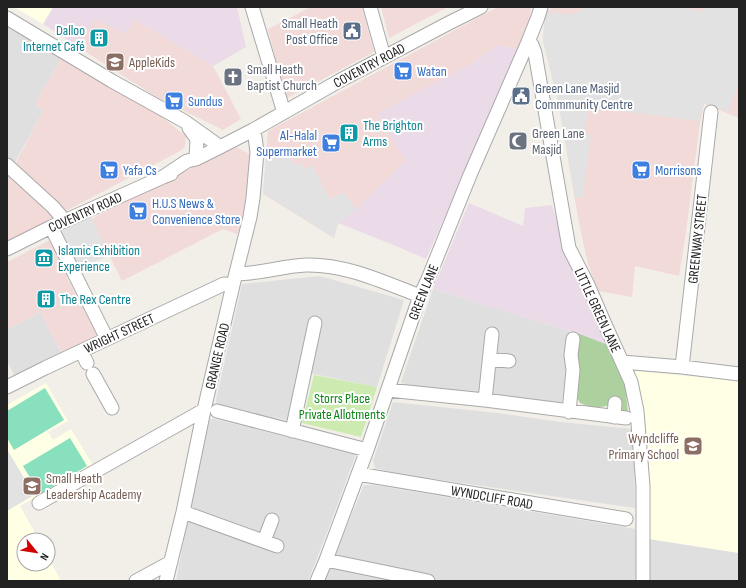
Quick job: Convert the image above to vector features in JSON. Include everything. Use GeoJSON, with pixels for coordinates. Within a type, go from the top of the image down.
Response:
{"type":"FeatureCollection","features":[{"type":"Feature","properties":{"kind":"street"},"geometry":{"type":"LineString","coordinates":[[252,7],[285,112]]}},
{"type":"Feature","properties":{"kind":"street"},"geometry":{"type":"LineString","coordinates":[[370,7],[384,57]]}},
{"type":"Feature","properties":{"kind":"street","name":"COVENTRY ROAD"},"geometry":{"type":"LineString","coordinates":[[7,249],[51,227],[163,177],[184,170],[196,159],[220,148],[384,57],[481,7]]}},
{"type":"Feature","properties":{"kind":"street","name":"GREEN LANE"},"geometry":{"type":"LineString","coordinates":[[317,581],[367,450],[420,296],[470,175],[528,42],[538,17],[540,7]]}},
{"type":"Feature","properties":{"kind":"street"},"geometry":{"type":"LineString","coordinates":[[7,18],[112,82],[184,121],[220,148]]}},
{"type":"Feature","properties":{"kind":"street","name":"LITTLE GREEN LANE"},"geometry":{"type":"LineString","coordinates":[[528,42],[532,45],[535,53],[570,248],[632,382],[637,411],[643,486],[643,581]]}},
{"type":"Feature","properties":{"kind":"street","name":"GREENWAY STREET"},"geometry":{"type":"LineString","coordinates":[[682,367],[710,112]]}},
{"type":"Feature","properties":{"kind":"street"},"geometry":{"type":"LineString","coordinates":[[184,121],[197,139],[196,159]]}},
{"type":"Feature","properties":{"kind":"street","name":"GRANGE ROAD"},"geometry":{"type":"LineString","coordinates":[[166,581],[183,512],[211,411],[234,280],[250,217],[257,152],[253,130]]}},
{"type":"Feature","properties":{"kind":"street"},"geometry":{"type":"LineString","coordinates":[[7,165],[53,207],[65,221]]}},
{"type":"Feature","properties":{"kind":"street"},"geometry":{"type":"LineString","coordinates":[[51,227],[107,339]]}},
{"type":"Feature","properties":{"kind":"street","name":"WRIGHT STREET"},"geometry":{"type":"LineString","coordinates":[[7,387],[87,363],[107,339],[234,280],[242,274],[305,265],[324,266],[363,274],[420,296]]}},
{"type":"Feature","properties":{"kind":"street"},"geometry":{"type":"LineString","coordinates":[[292,431],[315,323]]}},
{"type":"Feature","properties":{"kind":"street"},"geometry":{"type":"LineString","coordinates":[[485,400],[492,334]]}},
{"type":"Feature","properties":{"kind":"street"},"geometry":{"type":"LineString","coordinates":[[569,412],[573,370],[571,356],[573,339]]}},
{"type":"Feature","properties":{"kind":"street"},"geometry":{"type":"LineString","coordinates":[[490,360],[509,361]]}},
{"type":"Feature","properties":{"kind":"street"},"geometry":{"type":"LineString","coordinates":[[622,362],[739,374]]}},
{"type":"Feature","properties":{"kind":"street"},"geometry":{"type":"LineString","coordinates":[[87,363],[112,408]]}},
{"type":"Feature","properties":{"kind":"street"},"geometry":{"type":"LineString","coordinates":[[388,390],[485,400],[569,412],[620,417],[616,403]]}},
{"type":"Feature","properties":{"kind":"street"},"geometry":{"type":"LineString","coordinates":[[39,504],[211,411],[367,450]]}},
{"type":"Feature","properties":{"kind":"street","name":"WYNDCLIFF ROAD"},"geometry":{"type":"LineString","coordinates":[[358,474],[626,520]]}},
{"type":"Feature","properties":{"kind":"street"},"geometry":{"type":"LineString","coordinates":[[183,512],[271,544],[272,520]]}},
{"type":"Feature","properties":{"kind":"street"},"geometry":{"type":"LineString","coordinates":[[326,560],[428,581]]}},
{"type":"Feature","properties":{"kind":"street"},"geometry":{"type":"LineString","coordinates":[[136,581],[170,562]]}},
{"type":"Feature","properties":{"kind":"shaded area"},"geometry":{"type":"Polygon","coordinates":[[[14,7],[53,7],[43,24],[14,7]]]}},
{"type":"Feature","properties":{"kind":"shaded area"},"geometry":{"type":"Polygon","coordinates":[[[53,7],[237,7],[246,47],[213,66],[135,20],[125,34],[95,19],[78,47],[43,24],[53,7]]]}},
{"type":"Feature","properties":{"kind":"shaded area"},"geometry":{"type":"Polygon","coordinates":[[[311,7],[362,7],[374,52],[285,99],[268,29],[311,7]]]}},
{"type":"Feature","properties":{"kind":"shaded area"},"geometry":{"type":"Polygon","coordinates":[[[381,7],[448,7],[389,38],[381,7]]]}},
{"type":"Feature","properties":{"kind":"shaded area"},"geometry":{"type":"Polygon","coordinates":[[[498,7],[531,7],[530,19],[520,50],[498,45],[469,65],[405,161],[356,209],[338,223],[334,238],[263,194],[268,131],[498,7]]]}},
{"type":"Feature","properties":{"kind":"shaded area"},"geometry":{"type":"Polygon","coordinates":[[[554,7],[739,7],[739,118],[704,104],[700,123],[679,276],[635,266],[632,297],[598,291],[588,264],[579,223],[558,101],[543,41],[545,12],[554,7]]]}},
{"type":"Feature","properties":{"kind":"shaded area"},"geometry":{"type":"Polygon","coordinates":[[[586,7],[685,7],[702,12],[704,7],[739,7],[739,81],[728,112],[704,103],[699,121],[621,111],[621,104],[589,100],[585,135],[591,135],[583,198],[575,197],[558,101],[543,41],[545,12],[573,15],[586,7]]]}},
{"type":"Feature","properties":{"kind":"shaded area"},"geometry":{"type":"Polygon","coordinates":[[[95,18],[125,34],[135,20],[213,66],[241,119],[223,130],[158,98],[78,47],[95,18]]]}},
{"type":"Feature","properties":{"kind":"shaded area"},"geometry":{"type":"Polygon","coordinates":[[[7,24],[62,57],[35,104],[44,110],[17,158],[9,180],[7,181],[7,24]]]}},
{"type":"Feature","properties":{"kind":"shaded area"},"geometry":{"type":"Polygon","coordinates":[[[498,45],[520,50],[426,259],[338,223],[356,209],[405,161],[378,113],[469,65],[498,45]]]}},
{"type":"Feature","properties":{"kind":"shaded area"},"geometry":{"type":"Polygon","coordinates":[[[62,57],[149,107],[186,136],[185,147],[7,242],[7,181],[9,180],[18,158],[44,110],[35,104],[62,57]]]}},
{"type":"Feature","properties":{"kind":"shaded area"},"geometry":{"type":"Polygon","coordinates":[[[236,147],[251,155],[243,217],[237,234],[223,229],[122,281],[109,255],[66,276],[97,335],[64,352],[61,353],[41,312],[7,329],[7,262],[191,168],[236,147]]]}},
{"type":"Feature","properties":{"kind":"shaded area"},"geometry":{"type":"Polygon","coordinates":[[[287,151],[294,165],[301,162],[304,169],[312,165],[330,199],[344,192],[356,209],[338,223],[334,238],[263,193],[266,156],[278,157],[287,151]]]}},
{"type":"Feature","properties":{"kind":"shaded area"},"geometry":{"type":"Polygon","coordinates":[[[469,203],[523,226],[525,208],[552,205],[572,268],[608,345],[569,331],[433,289],[469,203]]]}},
{"type":"Feature","properties":{"kind":"shaded area"},"geometry":{"type":"Polygon","coordinates":[[[90,217],[109,255],[78,270],[60,232],[90,217]]]}},
{"type":"Feature","properties":{"kind":"shaded area"},"geometry":{"type":"Polygon","coordinates":[[[320,276],[404,300],[377,387],[299,371],[287,420],[217,406],[216,400],[242,284],[320,276]]]}},
{"type":"Feature","properties":{"kind":"shaded area"},"geometry":{"type":"Polygon","coordinates":[[[433,289],[569,331],[570,334],[562,403],[407,386],[401,382],[433,289]]]}},
{"type":"Feature","properties":{"kind":"shaded area"},"geometry":{"type":"Polygon","coordinates":[[[41,312],[61,353],[15,377],[7,361],[7,329],[41,312]]]}},
{"type":"Feature","properties":{"kind":"shaded area","name":"Wyndcliffe Primary School"},"geometry":{"type":"Polygon","coordinates":[[[635,371],[739,381],[739,553],[649,539],[650,486],[643,406],[635,371]]]}},
{"type":"Feature","properties":{"kind":"shaded area","name":"Small Heath Leadership Academy"},"geometry":{"type":"Polygon","coordinates":[[[46,383],[68,421],[48,432],[53,440],[71,429],[93,465],[20,506],[35,532],[16,532],[16,572],[56,572],[61,581],[7,581],[7,405],[46,383]]]}},
{"type":"Feature","properties":{"kind":"shaded area"},"geometry":{"type":"Polygon","coordinates":[[[393,402],[497,413],[560,422],[634,429],[635,508],[399,474],[375,468],[373,461],[393,402]]]}},
{"type":"Feature","properties":{"kind":"shaded area"},"geometry":{"type":"Polygon","coordinates":[[[210,419],[356,454],[308,581],[176,581],[199,460],[210,419]]]}},
{"type":"Feature","properties":{"kind":"shaded area"},"geometry":{"type":"Polygon","coordinates":[[[7,449],[34,495],[7,511],[7,449]]]}},
{"type":"Feature","properties":{"kind":"shaded area"},"geometry":{"type":"Polygon","coordinates":[[[364,485],[374,485],[635,529],[638,581],[324,581],[364,485]]]}},
{"type":"Feature","properties":{"kind":"shaded area"},"geometry":{"type":"Polygon","coordinates":[[[649,539],[739,553],[739,581],[648,581],[649,539]]]}},
{"type":"Feature","properties":{"kind":"green space"},"geometry":{"type":"Polygon","coordinates":[[[577,333],[608,345],[625,382],[628,413],[621,412],[613,399],[607,406],[593,408],[580,403],[576,396],[578,361],[577,333]]]}},
{"type":"Feature","properties":{"kind":"green space","name":"Storrs Place Private Allotments"},"geometry":{"type":"Polygon","coordinates":[[[314,375],[377,387],[361,437],[302,423],[314,375]]]}},
{"type":"Feature","properties":{"kind":"green space"},"geometry":{"type":"Polygon","coordinates":[[[45,388],[64,420],[14,450],[7,438],[7,411],[45,388]]]}},
{"type":"Feature","properties":{"kind":"green space"},"geometry":{"type":"Polygon","coordinates":[[[70,438],[87,466],[40,494],[23,466],[70,438]]]}},
{"type":"Feature","properties":{"kind":"place","name":"Small Heath Post Office"},"geometry":{"type":"Point","coordinates":[352,31]}},
{"type":"Feature","properties":{"kind":"place","name":"Dalloo Internet Café"},"geometry":{"type":"Point","coordinates":[99,38]}},
{"type":"Feature","properties":{"kind":"place","name":"AppleKids"},"geometry":{"type":"Point","coordinates":[115,62]}},
{"type":"Feature","properties":{"kind":"place","name":"Watan"},"geometry":{"type":"Point","coordinates":[403,71]}},
{"type":"Feature","properties":{"kind":"place","name":"Small Heath Baptist Church"},"geometry":{"type":"Point","coordinates":[233,77]}},
{"type":"Feature","properties":{"kind":"place","name":"Green Lane Masjid Commmunity Centre"},"geometry":{"type":"Point","coordinates":[521,96]}},
{"type":"Feature","properties":{"kind":"place","name":"Sundus"},"geometry":{"type":"Point","coordinates":[174,101]}},
{"type":"Feature","properties":{"kind":"place","name":"The Brighton Arms"},"geometry":{"type":"Point","coordinates":[349,133]}},
{"type":"Feature","properties":{"kind":"place","name":"Green Lane Masjid"},"geometry":{"type":"Point","coordinates":[518,141]}},
{"type":"Feature","properties":{"kind":"place","name":"Al-Halal Supermarket"},"geometry":{"type":"Point","coordinates":[331,143]}},
{"type":"Feature","properties":{"kind":"place","name":"Yafa Cs"},"geometry":{"type":"Point","coordinates":[109,170]}},
{"type":"Feature","properties":{"kind":"place","name":"Morrisons"},"geometry":{"type":"Point","coordinates":[641,170]}},
{"type":"Feature","properties":{"kind":"place","name":"H.U.S News & Convenience Store"},"geometry":{"type":"Point","coordinates":[138,211]}},
{"type":"Feature","properties":{"kind":"place","name":"Islamic Exhibition Experience"},"geometry":{"type":"Point","coordinates":[44,258]}},
{"type":"Feature","properties":{"kind":"place","name":"The Rex Centre"},"geometry":{"type":"Point","coordinates":[46,299]}},
{"type":"Feature","properties":{"kind":"place","name":"Wyndcliffe Primary School"},"geometry":{"type":"Point","coordinates":[693,446]}},
{"type":"Feature","properties":{"kind":"place","name":"Small Heath Leadership Academy"},"geometry":{"type":"Point","coordinates":[32,486]}}]}
